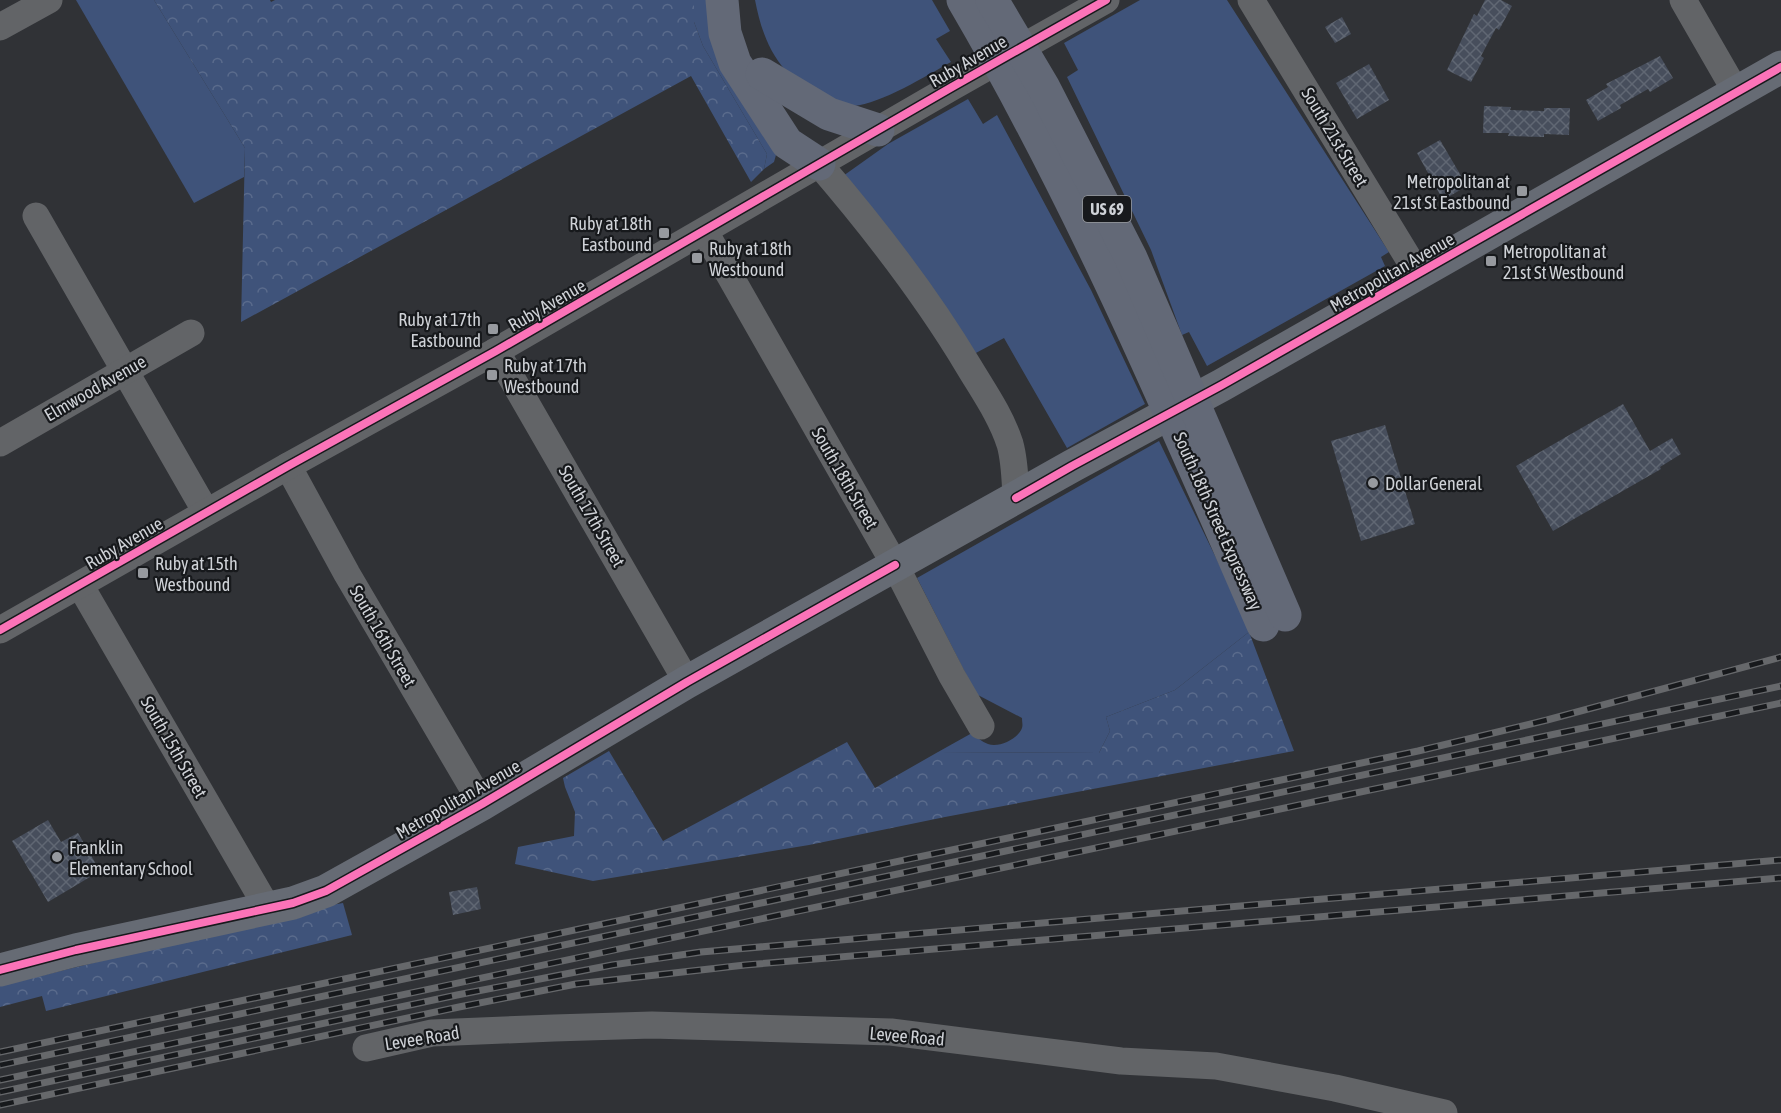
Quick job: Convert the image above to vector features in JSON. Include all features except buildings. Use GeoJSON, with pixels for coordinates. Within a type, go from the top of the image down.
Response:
{"type":"FeatureCollection","features":[{"type":"Feature","properties":{"kind":"highway"},"geometry":{"type":"LineString","coordinates":[[722,0],[725,33],[735,63],[787,143],[819,164]]}},
{"type":"Feature","properties":{"kind":"highway"},"geometry":{"type":"LineString","coordinates":[[742,0],[749,46],[762,74],[804,134],[819,164]]}},
{"type":"Feature","properties":{"kind":"highway","name":"South 18th Street Expressway"},"geometry":{"type":"LineString","coordinates":[[980,4],[1032,96],[1131,258],[1153,341],[1274,620]]}},
{"type":"Feature","properties":{"kind":"highway"},"geometry":{"type":"LineString","coordinates":[[762,74],[829,114],[878,130]]}},
{"type":"Feature","properties":{"kind":"main road","name":"Metropolitan Avenue"},"geometry":{"type":"LineString","coordinates":[[0,970],[76,950],[293,903],[326,891],[482,804],[687,681],[1072,466],[1222,386],[1781,67]]}},
{"type":"Feature","properties":{"kind":"street"},"geometry":{"type":"LineString","coordinates":[[0,27],[49,0]]}},
{"type":"Feature","properties":{"kind":"street","name":"Ruby Avenue"},"geometry":{"type":"LineString","coordinates":[[0,630],[705,232],[1106,0]]}},
{"type":"Feature","properties":{"kind":"street","name":"South 21st Street"},"geometry":{"type":"LineString","coordinates":[[1251,0],[1418,274]]}},
{"type":"Feature","properties":{"kind":"street"},"geometry":{"type":"LineString","coordinates":[[1683,0],[1736,93]]}},
{"type":"Feature","properties":{"kind":"street"},"geometry":{"type":"LineString","coordinates":[[819,164],[867,219],[943,322],[996,411],[1010,444],[1016,498]]}},
{"type":"Feature","properties":{"kind":"street"},"geometry":{"type":"LineString","coordinates":[[36,216],[206,512]]}},
{"type":"Feature","properties":{"kind":"street","name":"South 18th Street"},"geometry":{"type":"LineString","coordinates":[[705,232],[895,565],[952,676],[981,726]]}},
{"type":"Feature","properties":{"kind":"street","name":"Elmwood Avenue"},"geometry":{"type":"LineString","coordinates":[[0,443],[190,333]]}},
{"type":"Feature","properties":{"kind":"street","name":"South 17th Street"},"geometry":{"type":"LineString","coordinates":[[496,351],[687,681]]}},
{"type":"Feature","properties":{"kind":"street","name":"South 16th Street"},"geometry":{"type":"LineString","coordinates":[[288,466],[347,574],[482,804]]}},
{"type":"Feature","properties":{"kind":"street","name":"South 15th Street"},"geometry":{"type":"LineString","coordinates":[[80,585],[268,909]]}},
{"type":"Feature","properties":{"kind":"street","name":"Levee Road"},"geometry":{"type":"LineString","coordinates":[[366,1048],[432,1033],[652,1025],[891,1032],[1121,1061],[1216,1066],[1335,1088],[1444,1113]]}},
{"type":"Feature","properties":{"kind":"green space"},"geometry":{"type":"Polygon","coordinates":[[[76,0],[154,0],[245,148],[244,177],[194,203],[76,0]]]}},
{"type":"Feature","properties":{"kind":"green space"},"geometry":{"type":"Polygon","coordinates":[[[154,0],[270,0],[271,2],[275,0],[694,0],[694,22],[703,46],[767,154],[764,169],[751,182],[691,76],[241,322],[245,148],[154,0]]]}},
{"type":"Feature","properties":{"kind":"green space"},"geometry":{"type":"Polygon","coordinates":[[[694,0],[709,0],[772,143],[776,155],[774,162],[764,169],[767,154],[703,46],[694,22],[694,0]]]}},
{"type":"Feature","properties":{"kind":"green space"},"geometry":{"type":"Polygon","coordinates":[[[755,0],[932,0],[950,31],[936,39],[951,62],[877,100],[854,106],[839,104],[825,98],[786,71],[774,55],[766,38],[755,0]]]}},
{"type":"Feature","properties":{"kind":"green space"},"geometry":{"type":"Polygon","coordinates":[[[1140,0],[1227,0],[1389,252],[1381,257],[1385,266],[1207,366],[1189,332],[1182,335],[1151,250],[1067,77],[1078,70],[1064,43],[1140,0]]]}},
{"type":"Feature","properties":{"kind":"green space"},"geometry":{"type":"Polygon","coordinates":[[[968,99],[983,124],[997,115],[1091,290],[1145,404],[1067,448],[1004,338],[974,354],[843,176],[888,144],[968,99]]]}},
{"type":"Feature","properties":{"kind":"green space"},"geometry":{"type":"Polygon","coordinates":[[[1159,441],[1240,607],[1249,632],[1175,690],[1106,717],[1110,731],[1099,753],[938,752],[972,733],[992,745],[1008,742],[1020,732],[1022,718],[976,694],[917,578],[1159,441]]]}},
{"type":"Feature","properties":{"kind":"green space"},"geometry":{"type":"Polygon","coordinates":[[[1249,632],[1294,751],[809,845],[593,881],[515,864],[518,847],[574,836],[575,812],[563,778],[609,751],[663,841],[847,742],[875,788],[938,752],[1099,753],[1110,731],[1106,717],[1175,690],[1249,632]]]}},
{"type":"Feature","properties":{"kind":"green space"},"geometry":{"type":"Polygon","coordinates":[[[343,903],[352,935],[46,1011],[42,996],[0,1007],[0,986],[310,909],[343,903]]]}},
{"type":"Feature","properties":{"kind":"railway"},"geometry":{"type":"LineString","coordinates":[[0,1052],[1418,751],[1547,720],[1781,657]]}},
{"type":"Feature","properties":{"kind":"railway"},"geometry":{"type":"LineString","coordinates":[[0,1065],[1781,686]]}},
{"type":"Feature","properties":{"kind":"railway"},"geometry":{"type":"LineString","coordinates":[[0,1080],[1781,703]]}},
{"type":"Feature","properties":{"kind":"railway"},"geometry":{"type":"LineString","coordinates":[[0,1092],[457,995],[612,965],[701,952],[1781,860]]}},
{"type":"Feature","properties":{"kind":"railway"},"geometry":{"type":"LineString","coordinates":[[0,1105],[576,984],[745,965],[1781,878]]}},
{"type":"Feature","properties":{"kind":"cycle path"},"geometry":{"type":"LineString","coordinates":[[0,630],[496,351],[1106,0]]}},
{"type":"Feature","properties":{"kind":"cycle path"},"geometry":{"type":"LineString","coordinates":[[1016,498],[1222,385],[1781,67]]}},
{"type":"Feature","properties":{"kind":"cycle path"},"geometry":{"type":"LineString","coordinates":[[0,970],[76,950],[293,903],[326,891],[482,804],[687,682],[895,565]]}},
{"type":"Feature","properties":{"kind":"place","name":"Metropolitan at 21st St Eastbound"},"geometry":{"type":"Point","coordinates":[1522,191]}},
{"type":"Feature","properties":{"kind":"place","name":"Ruby at 18th Eastbound"},"geometry":{"type":"Point","coordinates":[664,233]}},
{"type":"Feature","properties":{"kind":"place","name":"Ruby at 18th Westbound"},"geometry":{"type":"Point","coordinates":[697,258]}},
{"type":"Feature","properties":{"kind":"place","name":"Metropolitan at 21st St Westbound"},"geometry":{"type":"Point","coordinates":[1491,261]}},
{"type":"Feature","properties":{"kind":"place","name":"Ruby at 17th Eastbound"},"geometry":{"type":"Point","coordinates":[493,329]}},
{"type":"Feature","properties":{"kind":"place","name":"Ruby at 17th Westbound"},"geometry":{"type":"Point","coordinates":[492,375]}},
{"type":"Feature","properties":{"kind":"place","name":"Dollar General"},"geometry":{"type":"Point","coordinates":[1373,483]}},
{"type":"Feature","properties":{"kind":"place","name":"Ruby at 15th Westbound"},"geometry":{"type":"Point","coordinates":[143,573]}},
{"type":"Feature","properties":{"kind":"place","name":"Franklin Elementary School"},"geometry":{"type":"Point","coordinates":[57,857]}}]}
